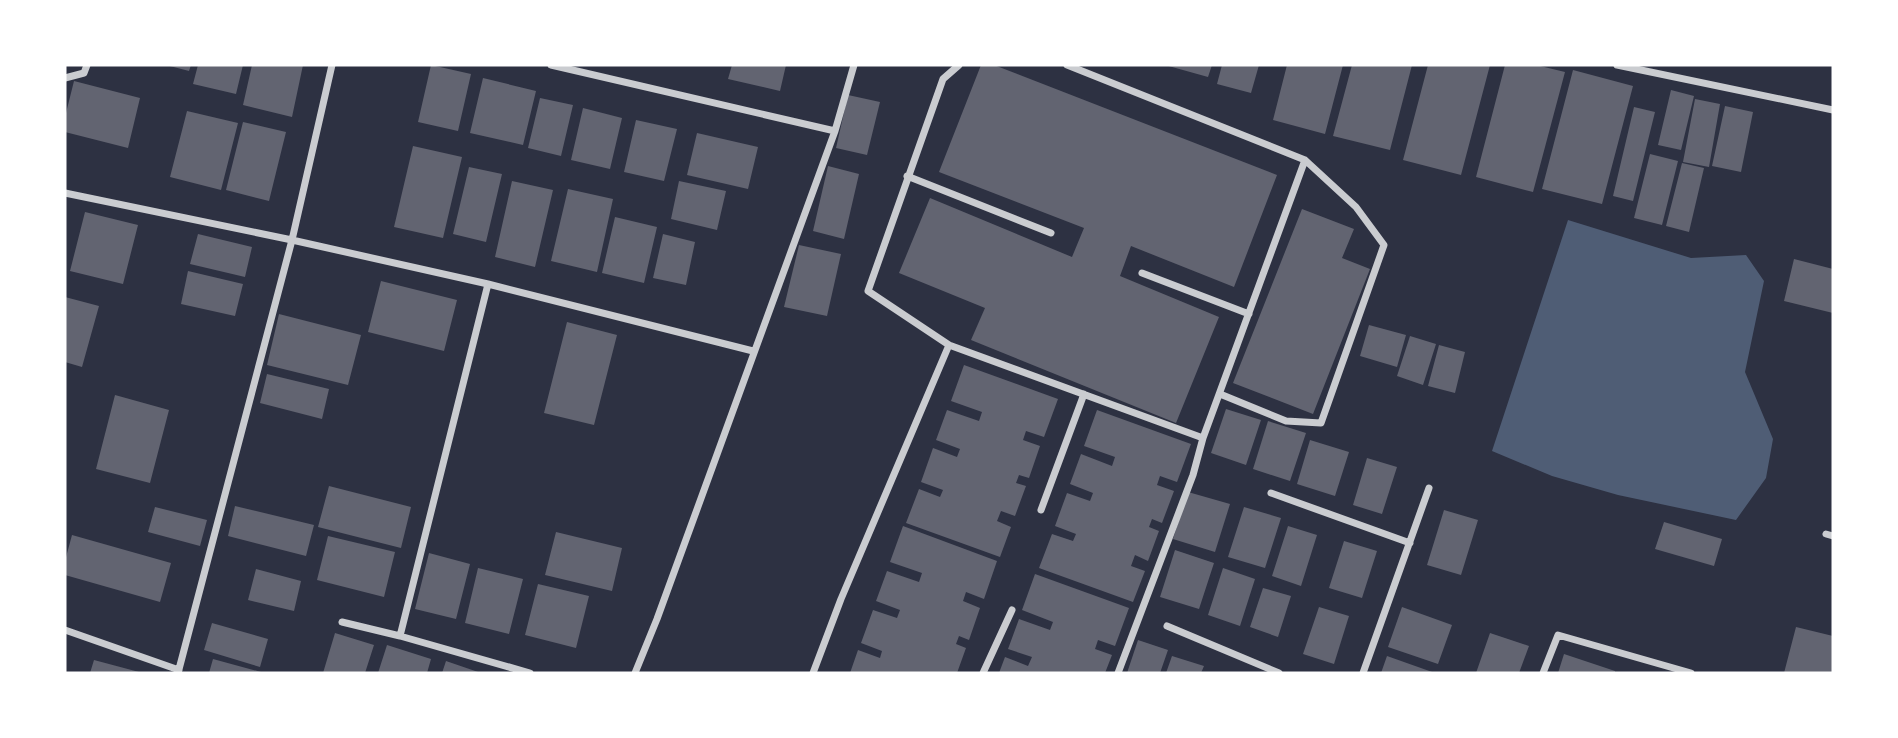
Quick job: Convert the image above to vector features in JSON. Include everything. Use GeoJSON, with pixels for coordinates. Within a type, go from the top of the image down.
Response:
{"type":"FeatureCollection","features":[{"type":"Feature","properties":{"kind":"street"},"geometry":{"type":"LineString","coordinates":[[65,78],[84,73],[87,65]]}},
{"type":"Feature","properties":{"kind":"street"},"geometry":{"type":"LineString","coordinates":[[65,629],[178,671],[292,240],[332,65]]}},
{"type":"Feature","properties":{"kind":"street"},"geometry":{"type":"LineString","coordinates":[[551,65],[835,131]]}},
{"type":"Feature","properties":{"kind":"street"},"geometry":{"type":"LineString","coordinates":[[635,673],[835,131],[855,65]]}},
{"type":"Feature","properties":{"kind":"street"},"geometry":{"type":"LineString","coordinates":[[959,65],[943,79],[868,291],[949,345],[1203,438]]}},
{"type":"Feature","properties":{"kind":"street"},"geometry":{"type":"LineString","coordinates":[[1067,65],[1305,160],[1356,207],[1384,245],[1321,423],[1286,421],[1220,394]]}},
{"type":"Feature","properties":{"kind":"street"},"geometry":{"type":"LineString","coordinates":[[1617,65],[1833,110]]}},
{"type":"Feature","properties":{"kind":"street"},"geometry":{"type":"LineString","coordinates":[[1118,673],[1193,475],[1203,438],[1305,160]]}},
{"type":"Feature","properties":{"kind":"street"},"geometry":{"type":"LineString","coordinates":[[907,176],[1051,233]]}},
{"type":"Feature","properties":{"kind":"street"},"geometry":{"type":"LineString","coordinates":[[65,193],[488,284],[753,351]]}},
{"type":"Feature","properties":{"kind":"street"},"geometry":{"type":"LineString","coordinates":[[1142,273],[1249,314]]}},
{"type":"Feature","properties":{"kind":"street"},"geometry":{"type":"LineString","coordinates":[[400,636],[488,284]]}},
{"type":"Feature","properties":{"kind":"street"},"geometry":{"type":"LineString","coordinates":[[813,673],[841,599],[949,345]]}},
{"type":"Feature","properties":{"kind":"street"},"geometry":{"type":"LineString","coordinates":[[1041,510],[1084,394]]}},
{"type":"Feature","properties":{"kind":"street"},"geometry":{"type":"LineString","coordinates":[[1363,673],[1429,488]]}},
{"type":"Feature","properties":{"kind":"street"},"geometry":{"type":"LineString","coordinates":[[1271,494],[1410,542]]}},
{"type":"Feature","properties":{"kind":"street"},"geometry":{"type":"LineString","coordinates":[[983,673],[1012,610]]}},
{"type":"Feature","properties":{"kind":"street"},"geometry":{"type":"LineString","coordinates":[[342,622],[530,673]]}},
{"type":"Feature","properties":{"kind":"street"},"geometry":{"type":"LineString","coordinates":[[1167,626],[1279,673]]}},
{"type":"Feature","properties":{"kind":"street"},"geometry":{"type":"LineString","coordinates":[[1543,673],[1558,635],[1691,673]]}},
{"type":"Feature","properties":{"kind":"water"},"geometry":{"type":"Polygon","coordinates":[[[1568,220],[1691,258],[1746,255],[1764,281],[1745,372],[1773,439],[1766,478],[1736,520],[1618,495],[1552,476],[1492,451],[1568,220]]]}},
{"type":"Feature","properties":{"kind":"building"},"geometry":{"type":"Polygon","coordinates":[[[166,65],[191,65],[189,71],[166,65]]]}},
{"type":"Feature","properties":{"kind":"building"},"geometry":{"type":"Polygon","coordinates":[[[198,65],[243,65],[236,94],[193,84],[198,65]]]}},
{"type":"Feature","properties":{"kind":"building"},"geometry":{"type":"Polygon","coordinates":[[[252,65],[303,65],[292,117],[243,105],[252,65]]]}},
{"type":"Feature","properties":{"kind":"building"},"geometry":{"type":"Polygon","coordinates":[[[431,65],[471,74],[458,131],[418,122],[431,65]]]}},
{"type":"Feature","properties":{"kind":"building"},"geometry":{"type":"Polygon","coordinates":[[[732,65],[786,65],[780,91],[728,79],[732,65]]]}},
{"type":"Feature","properties":{"kind":"building"},"geometry":{"type":"Polygon","coordinates":[[[981,65],[994,65],[1277,175],[1234,287],[1131,246],[1120,276],[1219,317],[1176,423],[971,340],[985,308],[899,273],[930,198],[1072,257],[1084,228],[939,172],[981,65]]]}},
{"type":"Feature","properties":{"kind":"building"},"geometry":{"type":"Polygon","coordinates":[[[1165,65],[1212,65],[1208,77],[1165,65]]]}},
{"type":"Feature","properties":{"kind":"building"},"geometry":{"type":"Polygon","coordinates":[[[1222,65],[1259,65],[1251,93],[1217,84],[1222,65]]]}},
{"type":"Feature","properties":{"kind":"building"},"geometry":{"type":"Polygon","coordinates":[[[1287,65],[1343,65],[1325,134],[1273,120],[1287,65]]]}},
{"type":"Feature","properties":{"kind":"building"},"geometry":{"type":"Polygon","coordinates":[[[1352,65],[1412,65],[1390,150],[1333,136],[1352,65]]]}},
{"type":"Feature","properties":{"kind":"building"},"geometry":{"type":"Polygon","coordinates":[[[1428,65],[1490,65],[1461,175],[1403,160],[1428,65]]]}},
{"type":"Feature","properties":{"kind":"building"},"geometry":{"type":"Polygon","coordinates":[[[1505,65],[1536,65],[1565,72],[1533,192],[1476,177],[1505,65]]]}},
{"type":"Feature","properties":{"kind":"building"},"geometry":{"type":"Polygon","coordinates":[[[1573,70],[1633,86],[1602,204],[1542,189],[1573,70]]]}},
{"type":"Feature","properties":{"kind":"building"},"geometry":{"type":"Polygon","coordinates":[[[483,78],[536,91],[523,145],[470,133],[483,78]]]}},
{"type":"Feature","properties":{"kind":"building"},"geometry":{"type":"Polygon","coordinates":[[[74,81],[140,98],[128,148],[65,132],[65,117],[74,81]]]}},
{"type":"Feature","properties":{"kind":"building"},"geometry":{"type":"Polygon","coordinates":[[[1671,90],[1694,96],[1681,150],[1658,145],[1671,90]]]}},
{"type":"Feature","properties":{"kind":"building"},"geometry":{"type":"Polygon","coordinates":[[[848,95],[880,102],[867,155],[836,148],[848,95]]]}},
{"type":"Feature","properties":{"kind":"building"},"geometry":{"type":"Polygon","coordinates":[[[540,98],[573,105],[561,156],[528,148],[540,98]]]}},
{"type":"Feature","properties":{"kind":"building"},"geometry":{"type":"Polygon","coordinates":[[[1695,99],[1720,104],[1709,167],[1683,162],[1695,99]]]}},
{"type":"Feature","properties":{"kind":"building"},"geometry":{"type":"Polygon","coordinates":[[[1725,106],[1753,112],[1741,172],[1712,166],[1725,106]]]}},
{"type":"Feature","properties":{"kind":"building"},"geometry":{"type":"Polygon","coordinates":[[[1634,107],[1655,112],[1633,201],[1613,196],[1634,107]]]}},
{"type":"Feature","properties":{"kind":"building"},"geometry":{"type":"Polygon","coordinates":[[[583,108],[622,118],[610,169],[571,160],[583,108]]]}},
{"type":"Feature","properties":{"kind":"building"},"geometry":{"type":"Polygon","coordinates":[[[187,111],[238,123],[221,190],[170,177],[187,111]]]}},
{"type":"Feature","properties":{"kind":"building"},"geometry":{"type":"Polygon","coordinates":[[[636,120],[677,129],[664,181],[624,172],[636,120]]]}},
{"type":"Feature","properties":{"kind":"building"},"geometry":{"type":"Polygon","coordinates":[[[243,122],[286,132],[269,201],[226,190],[243,122]]]}},
{"type":"Feature","properties":{"kind":"building"},"geometry":{"type":"Polygon","coordinates":[[[697,133],[758,147],[748,189],[687,175],[697,133]]]}},
{"type":"Feature","properties":{"kind":"building"},"geometry":{"type":"Polygon","coordinates":[[[413,146],[462,157],[443,238],[394,227],[413,146]]]}},
{"type":"Feature","properties":{"kind":"building"},"geometry":{"type":"Polygon","coordinates":[[[1650,154],[1678,161],[1662,225],[1634,218],[1650,154]]]}},
{"type":"Feature","properties":{"kind":"building"},"geometry":{"type":"Polygon","coordinates":[[[1682,163],[1704,168],[1689,232],[1666,226],[1682,163]]]}},
{"type":"Feature","properties":{"kind":"building"},"geometry":{"type":"Polygon","coordinates":[[[828,166],[859,174],[844,239],[813,231],[828,166]]]}},
{"type":"Feature","properties":{"kind":"building"},"geometry":{"type":"Polygon","coordinates":[[[469,167],[502,174],[486,242],[453,234],[469,167]]]}},
{"type":"Feature","properties":{"kind":"building"},"geometry":{"type":"Polygon","coordinates":[[[512,181],[553,190],[535,267],[495,257],[512,181]]]}},
{"type":"Feature","properties":{"kind":"building"},"geometry":{"type":"Polygon","coordinates":[[[679,181],[726,191],[717,230],[671,219],[679,181]]]}},
{"type":"Feature","properties":{"kind":"building"},"geometry":{"type":"Polygon","coordinates":[[[568,189],[613,199],[597,272],[551,261],[568,189]]]}},
{"type":"Feature","properties":{"kind":"building"},"geometry":{"type":"Polygon","coordinates":[[[1302,209],[1354,229],[1342,258],[1370,269],[1313,414],[1233,383],[1302,209]]]}},
{"type":"Feature","properties":{"kind":"building"},"geometry":{"type":"Polygon","coordinates":[[[85,212],[138,225],[123,284],[70,271],[85,212]]]}},
{"type":"Feature","properties":{"kind":"building"},"geometry":{"type":"Polygon","coordinates":[[[615,217],[657,227],[644,283],[602,273],[615,217]]]}},
{"type":"Feature","properties":{"kind":"building"},"geometry":{"type":"Polygon","coordinates":[[[198,234],[252,247],[245,277],[190,264],[198,234]]]}},
{"type":"Feature","properties":{"kind":"building"},"geometry":{"type":"Polygon","coordinates":[[[663,234],[695,242],[686,285],[653,278],[663,234]]]}},
{"type":"Feature","properties":{"kind":"building"},"geometry":{"type":"Polygon","coordinates":[[[799,245],[841,254],[827,316],[784,307],[799,245]]]}},
{"type":"Feature","properties":{"kind":"building"},"geometry":{"type":"Polygon","coordinates":[[[1794,259],[1833,269],[1833,313],[1784,301],[1794,259]]]}},
{"type":"Feature","properties":{"kind":"building"},"geometry":{"type":"Polygon","coordinates":[[[188,271],[243,284],[235,316],[181,304],[188,271]]]}},
{"type":"Feature","properties":{"kind":"building"},"geometry":{"type":"Polygon","coordinates":[[[381,281],[457,300],[444,351],[368,332],[381,281]]]}},
{"type":"Feature","properties":{"kind":"building"},"geometry":{"type":"Polygon","coordinates":[[[65,297],[99,306],[82,367],[65,362],[65,297]]]}},
{"type":"Feature","properties":{"kind":"building"},"geometry":{"type":"Polygon","coordinates":[[[279,314],[361,335],[348,385],[267,365],[279,314]]]}},
{"type":"Feature","properties":{"kind":"building"},"geometry":{"type":"Polygon","coordinates":[[[567,322],[617,335],[594,425],[544,413],[567,322]]]}},
{"type":"Feature","properties":{"kind":"building"},"geometry":{"type":"Polygon","coordinates":[[[1369,325],[1406,335],[1397,367],[1360,356],[1369,325]]]}},
{"type":"Feature","properties":{"kind":"building"},"geometry":{"type":"Polygon","coordinates":[[[1410,336],[1436,344],[1423,385],[1397,376],[1410,336]]]}},
{"type":"Feature","properties":{"kind":"building"},"geometry":{"type":"Polygon","coordinates":[[[1439,345],[1465,352],[1455,393],[1428,386],[1439,345]]]}},
{"type":"Feature","properties":{"kind":"building"},"geometry":{"type":"Polygon","coordinates":[[[964,365],[1058,399],[1044,437],[1026,431],[1023,440],[1040,446],[1029,478],[1019,475],[1016,483],[1026,486],[1015,516],[1001,511],[997,521],[1011,527],[1000,557],[906,523],[919,489],[940,497],[943,490],[921,482],[933,448],[957,457],[960,449],[936,440],[947,410],[979,421],[982,412],[951,401],[964,365]]]}},
{"type":"Feature","properties":{"kind":"building"},"geometry":{"type":"Polygon","coordinates":[[[267,374],[329,389],[322,419],[260,403],[267,374]]]}},
{"type":"Feature","properties":{"kind":"building"},"geometry":{"type":"Polygon","coordinates":[[[115,395],[169,410],[150,483],[96,469],[115,395]]]}},
{"type":"Feature","properties":{"kind":"building"},"geometry":{"type":"Polygon","coordinates":[[[1226,409],[1261,420],[1246,465],[1211,453],[1226,409]]]}},
{"type":"Feature","properties":{"kind":"building"},"geometry":{"type":"Polygon","coordinates":[[[1097,410],[1191,444],[1177,482],[1160,476],[1157,485],[1174,491],[1162,523],[1152,519],[1149,527],[1159,531],[1148,561],[1135,555],[1131,566],[1145,571],[1133,602],[1039,568],[1052,534],[1073,541],[1076,534],[1055,526],[1067,493],[1090,501],[1093,493],[1070,484],[1081,454],[1112,466],[1115,457],[1084,446],[1097,410]]]}},
{"type":"Feature","properties":{"kind":"building"},"geometry":{"type":"Polygon","coordinates":[[[1268,421],[1306,433],[1290,481],[1253,469],[1268,421]]]}},
{"type":"Feature","properties":{"kind":"building"},"geometry":{"type":"Polygon","coordinates":[[[1310,440],[1349,452],[1335,496],[1297,484],[1310,440]]]}},
{"type":"Feature","properties":{"kind":"building"},"geometry":{"type":"Polygon","coordinates":[[[1367,458],[1397,467],[1382,514],[1353,505],[1367,458]]]}},
{"type":"Feature","properties":{"kind":"building"},"geometry":{"type":"Polygon","coordinates":[[[329,486],[411,507],[401,548],[318,527],[329,486]]]}},
{"type":"Feature","properties":{"kind":"building"},"geometry":{"type":"Polygon","coordinates":[[[1188,492],[1230,504],[1215,552],[1173,539],[1188,492]]]}},
{"type":"Feature","properties":{"kind":"building"},"geometry":{"type":"Polygon","coordinates":[[[235,506],[314,525],[306,556],[228,536],[235,506]]]}},
{"type":"Feature","properties":{"kind":"building"},"geometry":{"type":"Polygon","coordinates":[[[155,507],[207,520],[200,546],[148,532],[155,507]]]}},
{"type":"Feature","properties":{"kind":"building"},"geometry":{"type":"Polygon","coordinates":[[[1244,507],[1281,518],[1265,568],[1228,557],[1244,507]]]}},
{"type":"Feature","properties":{"kind":"building"},"geometry":{"type":"Polygon","coordinates":[[[1444,510],[1478,520],[1461,575],[1427,565],[1444,510]]]}},
{"type":"Feature","properties":{"kind":"building"},"geometry":{"type":"Polygon","coordinates":[[[1664,522],[1722,539],[1714,566],[1655,549],[1664,522]]]}},
{"type":"Feature","properties":{"kind":"building"},"geometry":{"type":"Polygon","coordinates":[[[903,526],[997,561],[984,599],[966,592],[963,601],[980,608],[969,640],[959,636],[956,644],[966,648],[957,673],[850,673],[858,650],[880,658],[882,651],[861,643],[873,610],[897,618],[900,610],[876,601],[887,571],[919,582],[922,573],[890,562],[903,526]]]}},
{"type":"Feature","properties":{"kind":"building"},"geometry":{"type":"Polygon","coordinates":[[[1288,526],[1317,535],[1301,586],[1272,576],[1288,526]]]}},
{"type":"Feature","properties":{"kind":"building"},"geometry":{"type":"Polygon","coordinates":[[[556,532],[622,548],[612,591],[545,575],[556,532]]]}},
{"type":"Feature","properties":{"kind":"building"},"geometry":{"type":"Polygon","coordinates":[[[72,535],[171,563],[160,602],[65,575],[65,561],[72,535]]]}},
{"type":"Feature","properties":{"kind":"building"},"geometry":{"type":"Polygon","coordinates":[[[328,536],[395,552],[384,597],[317,580],[328,536]]]}},
{"type":"Feature","properties":{"kind":"building"},"geometry":{"type":"Polygon","coordinates":[[[1344,541],[1377,551],[1362,598],[1329,588],[1344,541]]]}},
{"type":"Feature","properties":{"kind":"building"},"geometry":{"type":"Polygon","coordinates":[[[1175,550],[1214,563],[1199,609],[1160,597],[1175,550]]]}},
{"type":"Feature","properties":{"kind":"building"},"geometry":{"type":"Polygon","coordinates":[[[429,553],[470,564],[456,619],[415,609],[429,553]]]}},
{"type":"Feature","properties":{"kind":"building"},"geometry":{"type":"Polygon","coordinates":[[[478,568],[523,579],[509,634],[465,623],[478,568]]]}},
{"type":"Feature","properties":{"kind":"building"},"geometry":{"type":"Polygon","coordinates":[[[1223,568],[1255,579],[1240,626],[1208,615],[1223,568]]]}},
{"type":"Feature","properties":{"kind":"building"},"geometry":{"type":"Polygon","coordinates":[[[256,569],[301,581],[294,611],[248,600],[256,569]]]}},
{"type":"Feature","properties":{"kind":"building"},"geometry":{"type":"Polygon","coordinates":[[[1035,574],[1129,608],[1115,646],[1098,640],[1095,649],[1112,655],[1105,673],[999,673],[1005,657],[1028,666],[1032,657],[1008,649],[1019,619],[1050,630],[1053,622],[1022,610],[1035,574]]]}},
{"type":"Feature","properties":{"kind":"building"},"geometry":{"type":"Polygon","coordinates":[[[538,584],[589,596],[576,648],[525,635],[538,584]]]}},
{"type":"Feature","properties":{"kind":"building"},"geometry":{"type":"Polygon","coordinates":[[[1263,588],[1291,596],[1278,637],[1250,627],[1263,588]]]}},
{"type":"Feature","properties":{"kind":"building"},"geometry":{"type":"Polygon","coordinates":[[[1319,607],[1349,616],[1334,664],[1303,654],[1319,607]]]}},
{"type":"Feature","properties":{"kind":"building"},"geometry":{"type":"Polygon","coordinates":[[[1402,607],[1452,625],[1438,664],[1388,647],[1402,607]]]}},
{"type":"Feature","properties":{"kind":"building"},"geometry":{"type":"Polygon","coordinates":[[[212,623],[268,639],[260,667],[204,650],[212,623]]]}},
{"type":"Feature","properties":{"kind":"building"},"geometry":{"type":"Polygon","coordinates":[[[1796,627],[1833,636],[1833,673],[1784,673],[1796,627]]]}},
{"type":"Feature","properties":{"kind":"building"},"geometry":{"type":"Polygon","coordinates":[[[335,633],[374,645],[365,673],[323,673],[335,633]]]}},
{"type":"Feature","properties":{"kind":"building"},"geometry":{"type":"Polygon","coordinates":[[[1490,633],[1529,646],[1519,673],[1476,673],[1490,633]]]}},
{"type":"Feature","properties":{"kind":"building"},"geometry":{"type":"Polygon","coordinates":[[[1138,640],[1168,650],[1160,673],[1127,673],[1138,640]]]}},
{"type":"Feature","properties":{"kind":"building"},"geometry":{"type":"Polygon","coordinates":[[[387,645],[431,659],[427,673],[378,673],[387,645]]]}},
{"type":"Feature","properties":{"kind":"building"},"geometry":{"type":"Polygon","coordinates":[[[1564,654],[1615,671],[1615,673],[1558,673],[1564,654]]]}},
{"type":"Feature","properties":{"kind":"building"},"geometry":{"type":"Polygon","coordinates":[[[1172,656],[1204,666],[1201,673],[1166,673],[1172,656]]]}},
{"type":"Feature","properties":{"kind":"building"},"geometry":{"type":"Polygon","coordinates":[[[1387,656],[1435,673],[1381,673],[1387,656]]]}},
{"type":"Feature","properties":{"kind":"building"},"geometry":{"type":"Polygon","coordinates":[[[213,659],[261,672],[261,673],[209,673],[213,659]]]}},
{"type":"Feature","properties":{"kind":"building"},"geometry":{"type":"Polygon","coordinates":[[[94,660],[139,672],[139,673],[90,673],[94,660]]]}},
{"type":"Feature","properties":{"kind":"building"},"geometry":{"type":"Polygon","coordinates":[[[446,661],[481,673],[442,673],[446,661]]]}}]}
